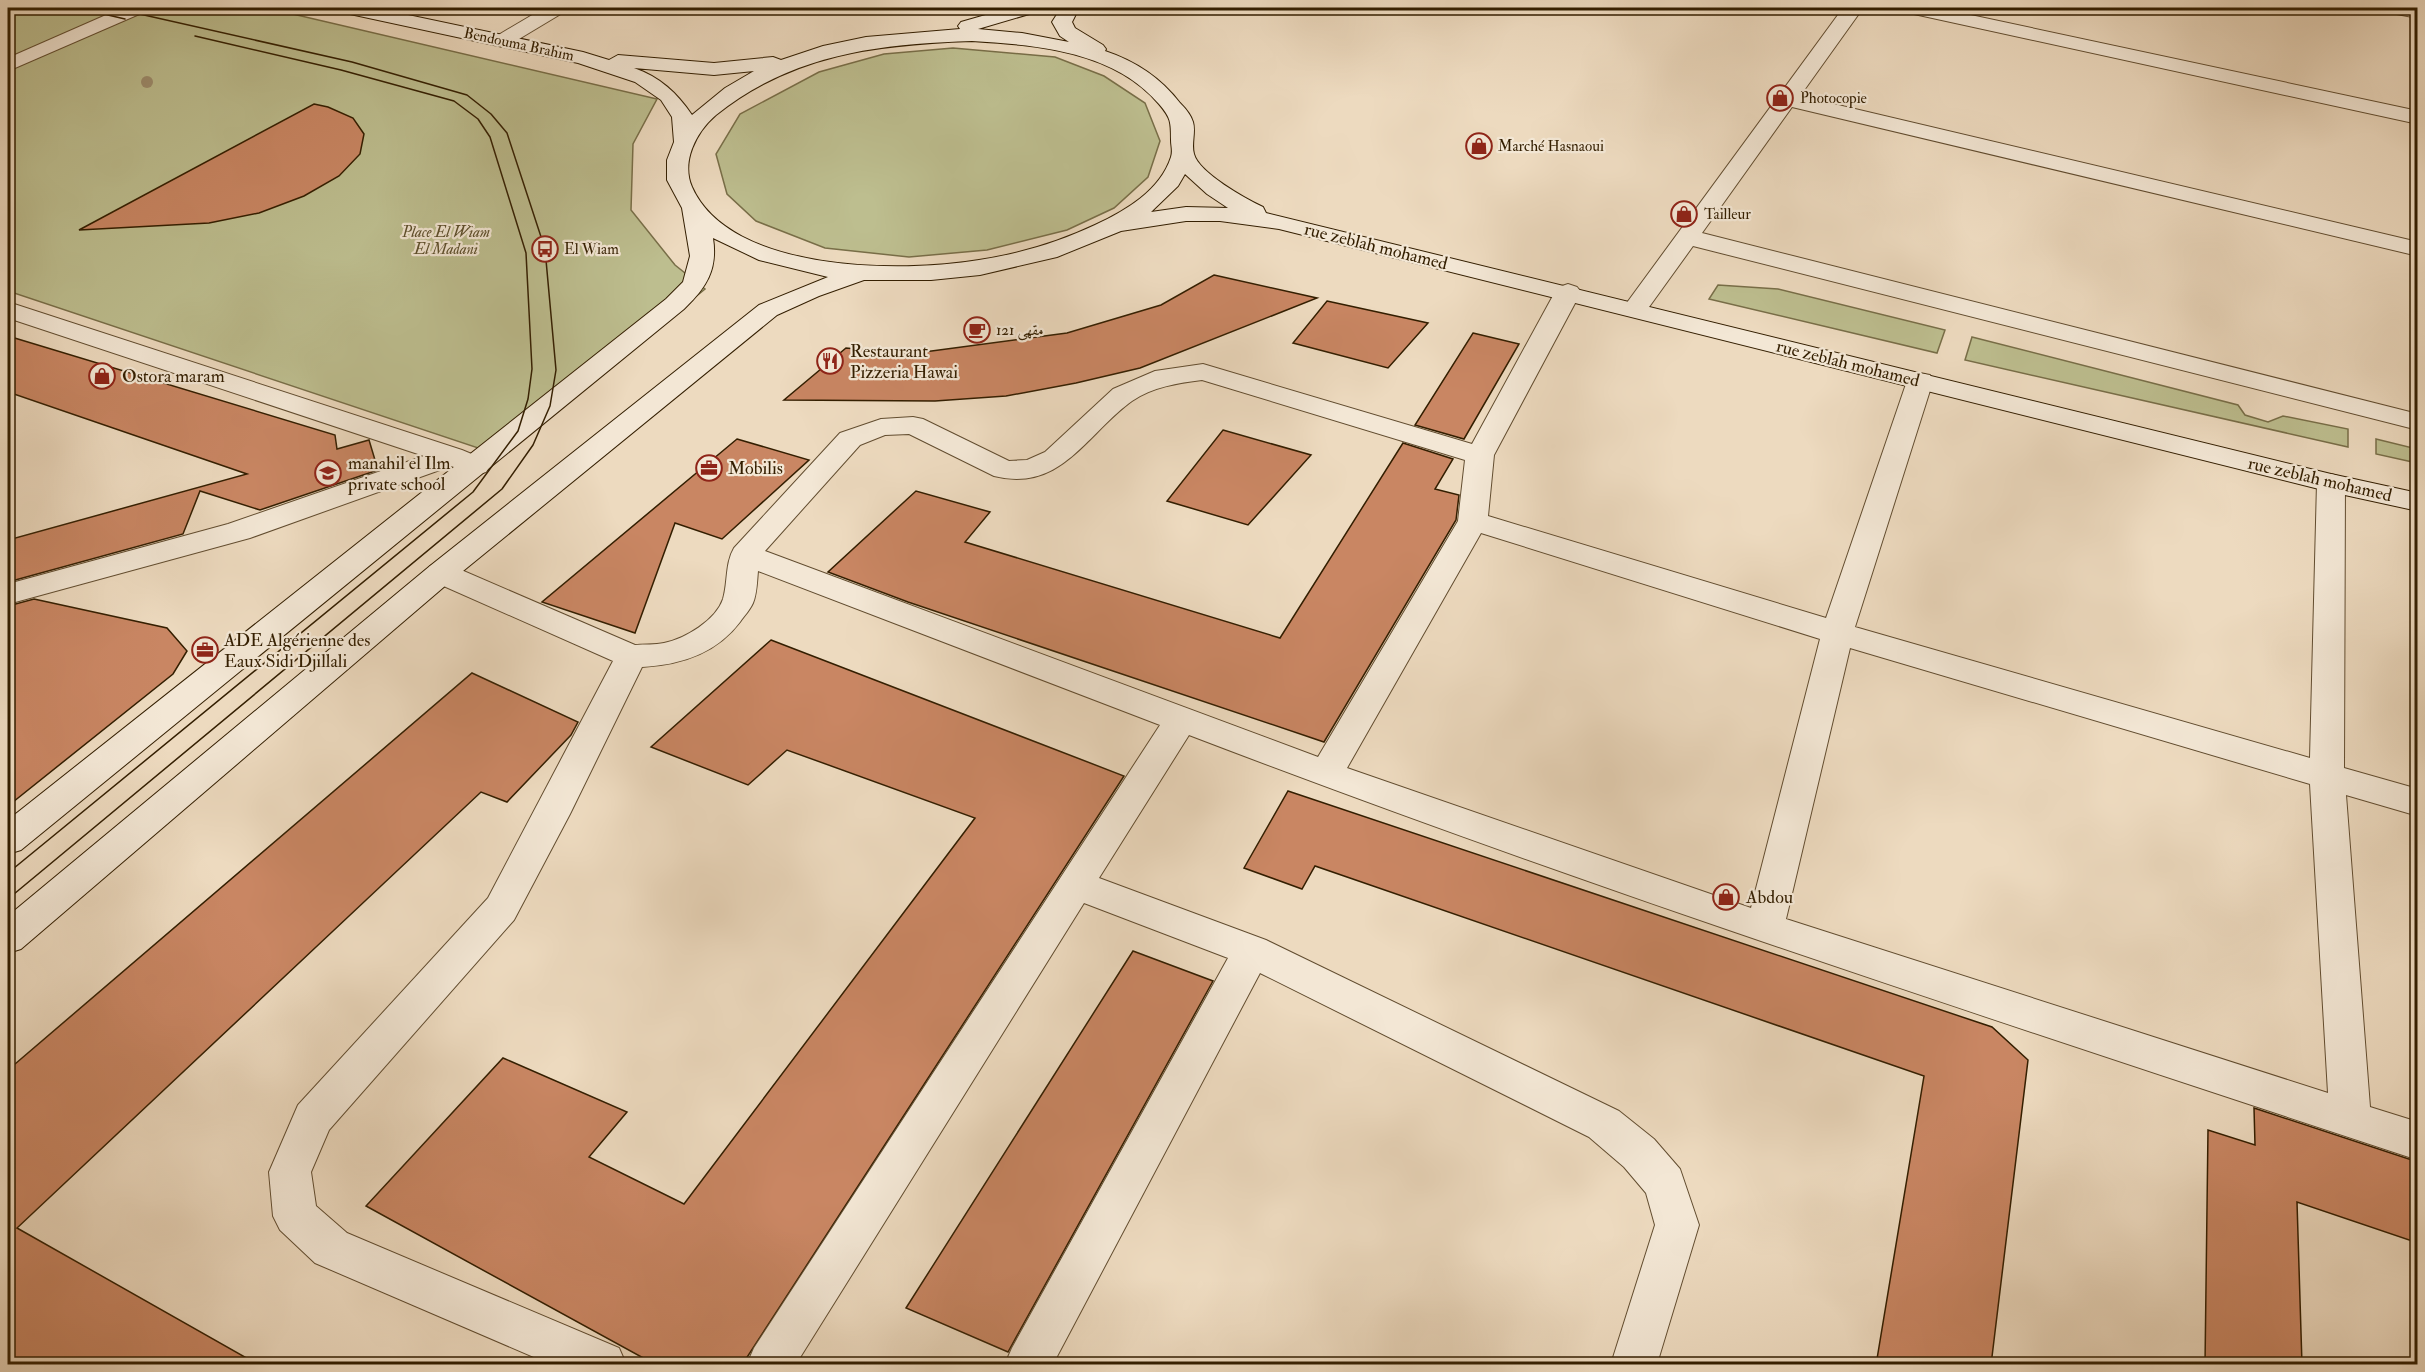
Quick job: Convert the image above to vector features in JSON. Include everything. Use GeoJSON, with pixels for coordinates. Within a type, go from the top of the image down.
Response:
{"type":"FeatureCollection","features":[{"type":"Feature","properties":{"kind":"street"},"geometry":{"type":"LineString","coordinates":[[8,65],[136,8]]}},
{"type":"Feature","properties":{"kind":"street","name":"Bendouma Brahim"},"geometry":{"type":"LineString","coordinates":[[350,8],[583,58]]}},
{"type":"Feature","properties":{"kind":"street"},"geometry":{"type":"LineString","coordinates":[[502,41],[557,8]]}},
{"type":"Feature","properties":{"kind":"street"},"geometry":{"type":"LineString","coordinates":[[583,58],[714,69],[761,65],[965,27],[1029,8]]}},
{"type":"Feature","properties":{"kind":"street"},"geometry":{"type":"LineString","coordinates":[[693,209],[719,232],[757,251],[806,265],[862,273],[955,271],[1045,254],[1117,224],[1137,212],[1167,185],[1183,156],[1182,121],[1160,90],[1067,32],[1062,22],[1070,8]]}},
{"type":"Feature","properties":{"kind":"street"},"geometry":{"type":"LineString","coordinates":[[1635,309],[1853,8]]}},
{"type":"Feature","properties":{"kind":"street"},"geometry":{"type":"LineString","coordinates":[[1914,8],[2418,118]]}},
{"type":"Feature","properties":{"kind":"street"},"geometry":{"type":"LineString","coordinates":[[2393,8],[2418,12]]}},
{"type":"Feature","properties":{"kind":"street"},"geometry":{"type":"LineString","coordinates":[[888,40],[940,35],[1014,37],[1089,52],[1121,64]]}},
{"type":"Feature","properties":{"kind":"street"},"geometry":{"type":"LineString","coordinates":[[8,840],[464,461],[675,304],[696,282],[703,255],[701,234],[693,209],[679,184],[678,158],[684,141],[698,120],[719,101],[766,74],[810,57]]}},
{"type":"Feature","properties":{"kind":"street"},"geometry":{"type":"LineString","coordinates":[[583,58],[642,78],[668,96],[682,117],[684,141]]}},
{"type":"Feature","properties":{"kind":"street"},"geometry":{"type":"LineString","coordinates":[[1786,99],[2418,249]]}},
{"type":"Feature","properties":{"kind":"street"},"geometry":{"type":"LineString","coordinates":[[1183,156],[1197,176],[1216,192],[1236,204],[1279,222]]}},
{"type":"Feature","properties":{"kind":"street"},"geometry":{"type":"LineString","coordinates":[[1117,224],[1186,214],[1220,214],[1279,222]]}},
{"type":"Feature","properties":{"kind":"street","name":"rue zeblah mohamed"},"geometry":{"type":"LineString","coordinates":[[1279,222],[2331,483],[2418,502]]}},
{"type":"Feature","properties":{"kind":"street"},"geometry":{"type":"LineString","coordinates":[[1687,237],[2418,422]]}},
{"type":"Feature","properties":{"kind":"street"},"geometry":{"type":"LineString","coordinates":[[8,938],[441,573],[768,310],[810,291],[862,273]]}},
{"type":"Feature","properties":{"kind":"street"},"geometry":{"type":"LineString","coordinates":[[1326,774],[1473,521],[1480,455],[1568,292]]}},
{"type":"Feature","properties":{"kind":"street"},"geometry":{"type":"LineString","coordinates":[[8,310],[464,461]]}},
{"type":"Feature","properties":{"kind":"street"},"geometry":{"type":"LineString","coordinates":[[441,573],[632,656],[668,654],[701,642],[719,627],[738,602],[746,555],[850,439],[881,427],[913,425],[1004,470],[1032,469],[1055,459],[1123,395],[1164,376],[1203,372],[1480,455]]}},
{"type":"Feature","properties":{"kind":"street"},"geometry":{"type":"LineString","coordinates":[[1765,928],[1837,633],[1920,381]]}},
{"type":"Feature","properties":{"kind":"street"},"geometry":{"type":"LineString","coordinates":[[8,594],[239,531],[464,461]]}},
{"type":"Feature","properties":{"kind":"street"},"geometry":{"type":"LineString","coordinates":[[2331,483],[2328,777],[2350,1119]]}},
{"type":"Feature","properties":{"kind":"street"},"geometry":{"type":"LineString","coordinates":[[1473,521],[1837,633],[2418,803]]}},
{"type":"Feature","properties":{"kind":"street"},"geometry":{"type":"LineString","coordinates":[[746,555],[1326,774],[1765,928],[2418,1141]]}},
{"type":"Feature","properties":{"kind":"street"},"geometry":{"type":"LineString","coordinates":[[603,1365],[331,1248],[295,1216],[290,1172],[313,1118],[501,909],[632,656]]}},
{"type":"Feature","properties":{"kind":"street"},"geometry":{"type":"LineString","coordinates":[[770,1365],[1181,720]]}},
{"type":"Feature","properties":{"kind":"street"},"geometry":{"type":"LineString","coordinates":[[1076,885],[1252,951],[1604,1124],[1640,1153],[1665,1183],[1677,1225],[1634,1365]]}},
{"type":"Feature","properties":{"kind":"street"},"geometry":{"type":"LineString","coordinates":[[1029,1365],[1252,951]]}},
{"type":"Feature","properties":{"kind":"green space","name":"Place El Wiam El Madani"},"geometry":{"type":"Polygon","coordinates":[[[8,8],[267,8],[657,99],[633,144],[631,210],[675,265],[705,289],[502,456],[8,291],[8,8]]]}},
{"type":"Feature","properties":{"kind":"green space"},"geometry":{"type":"Polygon","coordinates":[[[953,48],[1055,57],[1104,76],[1145,103],[1160,141],[1148,177],[1114,208],[1067,230],[987,250],[909,257],[825,248],[756,221],[727,194],[716,154],[740,114],[819,72],[884,54],[953,48]]]}},
{"type":"Feature","properties":{"kind":"green space"},"geometry":{"type":"Polygon","coordinates":[[[1718,285],[1778,289],[1945,330],[1937,353],[1709,299],[1718,285]]]}},
{"type":"Feature","properties":{"kind":"green space"},"geometry":{"type":"Polygon","coordinates":[[[1972,337],[2238,405],[2245,415],[2268,422],[2283,416],[2348,429],[2348,447],[1965,360],[1972,337]]]}},
{"type":"Feature","properties":{"kind":"green space"},"geometry":{"type":"Polygon","coordinates":[[[2376,439],[2417,449],[2417,463],[2376,454],[2376,439]]]}},
{"type":"Feature","properties":{"kind":"building"},"geometry":{"type":"Polygon","coordinates":[[[314,104],[328,107],[353,118],[364,134],[360,154],[339,176],[304,196],[259,213],[209,223],[79,230],[314,104]]]}},
{"type":"Feature","properties":{"kind":"building"},"geometry":{"type":"Polygon","coordinates":[[[1214,275],[1317,298],[1140,368],[1076,383],[1006,396],[935,401],[784,400],[846,348],[909,354],[1067,333],[1161,305],[1214,275]]]}},
{"type":"Feature","properties":{"kind":"building"},"geometry":{"type":"Polygon","coordinates":[[[1327,301],[1428,323],[1388,368],[1293,343],[1327,301]]]}},
{"type":"Feature","properties":{"kind":"building"},"geometry":{"type":"Polygon","coordinates":[[[1473,333],[1519,344],[1464,439],[1415,425],[1473,333]]]}},
{"type":"Feature","properties":{"kind":"building"},"geometry":{"type":"Polygon","coordinates":[[[8,336],[335,435],[337,449],[369,440],[378,470],[260,510],[200,491],[183,534],[8,582],[8,540],[247,474],[8,392],[8,336]]]}},
{"type":"Feature","properties":{"kind":"building"},"geometry":{"type":"Polygon","coordinates":[[[1223,430],[1311,455],[1248,525],[1167,501],[1223,430]]]}},
{"type":"Feature","properties":{"kind":"building"},"geometry":{"type":"Polygon","coordinates":[[[737,439],[809,460],[722,539],[675,523],[635,633],[542,602],[737,439]]]}},
{"type":"Feature","properties":{"kind":"building"},"geometry":{"type":"Polygon","coordinates":[[[1403,443],[1453,459],[1435,489],[1459,495],[1456,520],[1324,742],[908,602],[828,572],[916,491],[990,512],[965,542],[1280,638],[1403,443]]]}},
{"type":"Feature","properties":{"kind":"building"},"geometry":{"type":"Polygon","coordinates":[[[34,599],[167,628],[187,651],[173,674],[8,806],[8,606],[34,599]]]}},
{"type":"Feature","properties":{"kind":"building"},"geometry":{"type":"Polygon","coordinates":[[[771,640],[1124,776],[742,1365],[656,1365],[366,1206],[503,1058],[627,1112],[589,1157],[684,1204],[975,818],[787,750],[748,785],[651,747],[771,640]]]}},
{"type":"Feature","properties":{"kind":"building"},"geometry":{"type":"Polygon","coordinates":[[[472,673],[578,722],[571,735],[507,802],[481,792],[17,1228],[259,1365],[8,1365],[8,1070],[472,673]]]}},
{"type":"Feature","properties":{"kind":"building"},"geometry":{"type":"Polygon","coordinates":[[[1288,791],[1992,1027],[2028,1060],[1991,1365],[1876,1365],[1924,1076],[1315,866],[1302,889],[1244,868],[1288,791]]]}},
{"type":"Feature","properties":{"kind":"building"},"geometry":{"type":"Polygon","coordinates":[[[1133,951],[1213,981],[1008,1352],[906,1308],[1133,951]]]}},
{"type":"Feature","properties":{"kind":"building"},"geometry":{"type":"Polygon","coordinates":[[[2254,1108],[2418,1162],[2418,1243],[2297,1202],[2302,1365],[2205,1365],[2208,1130],[2255,1145],[2254,1108]]]}},
{"type":"Feature","properties":{"kind":"tram line"},"geometry":{"type":"LineString","coordinates":[[78,8],[125,19]]}},
{"type":"Feature","properties":{"kind":"tram line"},"geometry":{"type":"LineString","coordinates":[[8,899],[502,489],[533,445],[550,406],[556,370],[545,249],[507,133],[491,114],[467,95],[352,62],[113,8]]}},
{"type":"Feature","properties":{"kind":"tram line"},"geometry":{"type":"LineString","coordinates":[[8,873],[473,492],[518,431],[528,399],[532,369],[526,253],[490,137],[478,119],[454,101],[341,70],[195,36]]}},
{"type":"Feature","properties":{"kind":"place","name":"Photocopie"},"geometry":{"type":"Point","coordinates":[1780,98]}},
{"type":"Feature","properties":{"kind":"place","name":"Marché Hasnaoui"},"geometry":{"type":"Point","coordinates":[1479,146]}},
{"type":"Feature","properties":{"kind":"place","name":"Tailleur"},"geometry":{"type":"Point","coordinates":[1684,214]}},
{"type":"Feature","properties":{"kind":"place","name":"El Wiam"},"geometry":{"type":"Point","coordinates":[545,249]}},
{"type":"Feature","properties":{"kind":"place","name":"مقهى 121"},"geometry":{"type":"Point","coordinates":[977,330]}},
{"type":"Feature","properties":{"kind":"place","name":"Restaurant Pizzeria Hawai"},"geometry":{"type":"Point","coordinates":[830,361]}},
{"type":"Feature","properties":{"kind":"place","name":"Ostora maram"},"geometry":{"type":"Point","coordinates":[102,376]}},
{"type":"Feature","properties":{"kind":"place","name":"Mobilis"},"geometry":{"type":"Point","coordinates":[709,468]}},
{"type":"Feature","properties":{"kind":"place","name":"manahil el Ilm private school"},"geometry":{"type":"Point","coordinates":[328,473]}},
{"type":"Feature","properties":{"kind":"place","name":"ADE Algérienne des Eaux Sidi Djillali"},"geometry":{"type":"Point","coordinates":[205,650]}},
{"type":"Feature","properties":{"kind":"place","name":"Abdou"},"geometry":{"type":"Point","coordinates":[1726,897]}}]}
